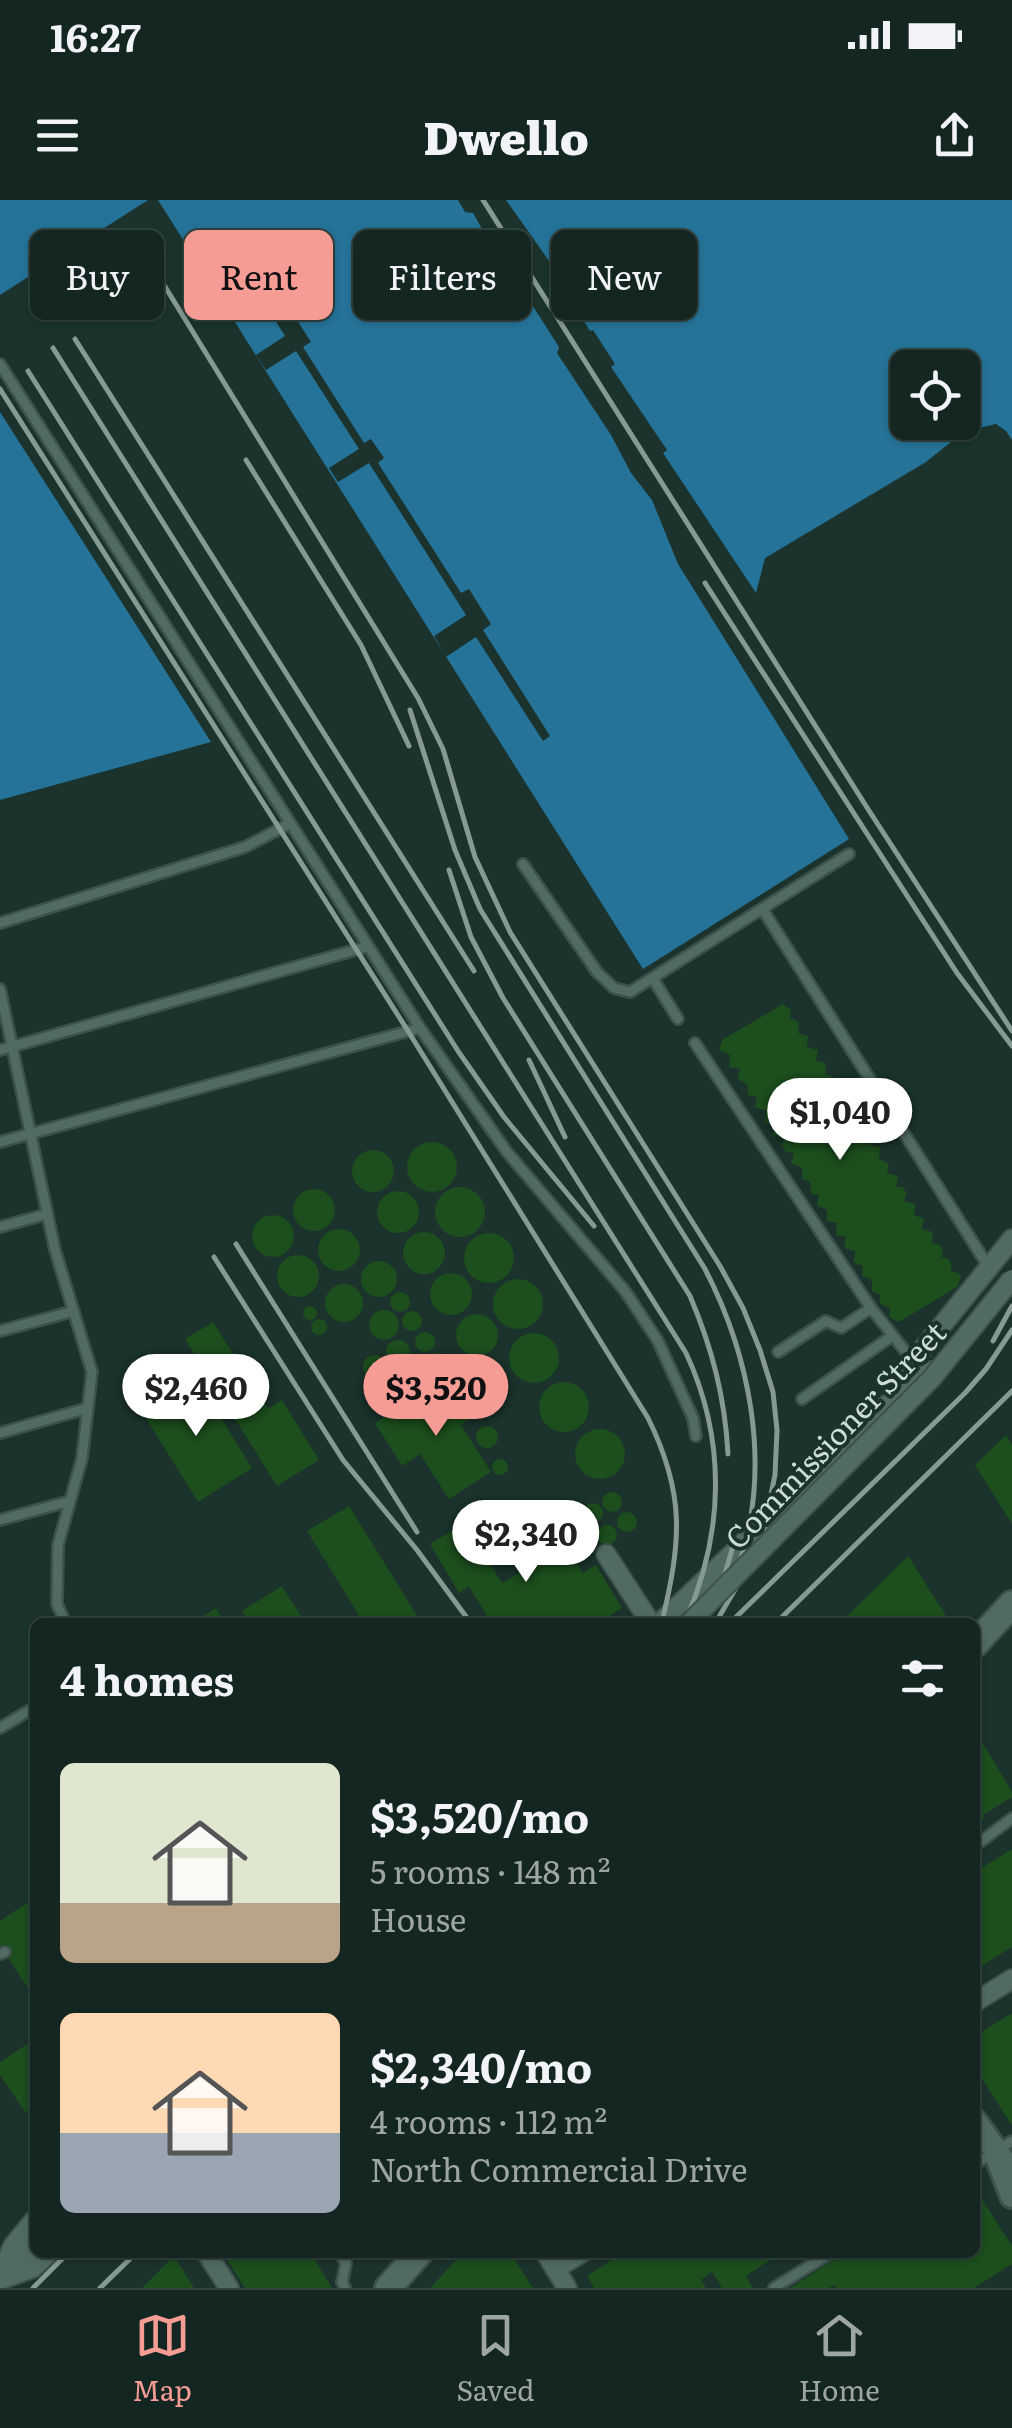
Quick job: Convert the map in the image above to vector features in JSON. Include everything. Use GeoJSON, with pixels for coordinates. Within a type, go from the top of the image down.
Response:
{"type":"FeatureCollection","features":[{"type":"Feature","properties":{"kind":"main road"},"geometry":{"type":"LineString","coordinates":[[980,1639],[1012,1604]]}},
{"type":"Feature","properties":{"kind":"main road"},"geometry":{"type":"LineString","coordinates":[[388,2288],[415,2258]]}},
{"type":"Feature","properties":{"kind":"street"},"geometry":{"type":"LineString","coordinates":[[888,1404],[913,1362],[1012,1240]]}},
{"type":"Feature","properties":{"kind":"street"},"geometry":{"type":"LineString","coordinates":[[665,1618],[888,1404],[931,1371],[1012,1282]]}},
{"type":"Feature","properties":{"kind":"street","name":"Commissioner Street"},"geometry":{"type":"LineString","coordinates":[[694,1618],[932,1378],[1012,1282]]}},
{"type":"Feature","properties":{"kind":"street"},"geometry":{"type":"LineString","coordinates":[[606,1554],[647,1618]]}},
{"type":"Feature","properties":{"kind":"street"},"geometry":{"type":"LineString","coordinates":[[980,1999],[1012,1979]]}},
{"type":"Feature","properties":{"kind":"street"},"geometry":{"type":"LineString","coordinates":[[980,2129],[1012,2173]]}},
{"type":"Feature","properties":{"kind":"street"},"geometry":{"type":"LineString","coordinates":[[994,2152],[1012,2196]]}},
{"type":"Feature","properties":{"kind":"street"},"geometry":{"type":"LineString","coordinates":[[0,2279],[13,2246],[30,2225]]}},
{"type":"Feature","properties":{"kind":"street"},"geometry":{"type":"LineString","coordinates":[[0,2279],[30,2249]]}},
{"type":"Feature","properties":{"kind":"street"},"geometry":{"type":"LineString","coordinates":[[0,2279],[34,2268],[44,2258]]}},
{"type":"Feature","properties":{"kind":"street"},"geometry":{"type":"LineString","coordinates":[[210,2258],[229,2288]]}},
{"type":"Feature","properties":{"kind":"street"},"geometry":{"type":"LineString","coordinates":[[549,2258],[567,2288]]}},
{"type":"Feature","properties":{"kind":"street"},"geometry":{"type":"LineString","coordinates":[[555,2269],[573,2258]]}},
{"type":"Feature","properties":{"kind":"lane"},"geometry":{"type":"LineString","coordinates":[[0,364],[420,1028],[507,1152],[636,1308],[658,1341],[693,1418],[696,1436]]}},
{"type":"Feature","properties":{"kind":"lane"},"geometry":{"type":"LineString","coordinates":[[0,923],[244,848],[289,824]]}},
{"type":"Feature","properties":{"kind":"lane"},"geometry":{"type":"LineString","coordinates":[[523,864],[596,972],[614,988],[630,992],[849,854]]}},
{"type":"Feature","properties":{"kind":"lane"},"geometry":{"type":"LineString","coordinates":[[763,910],[988,1266]]}},
{"type":"Feature","properties":{"kind":"lane"},"geometry":{"type":"LineString","coordinates":[[0,1050],[366,947]]}},
{"type":"Feature","properties":{"kind":"lane"},"geometry":{"type":"LineString","coordinates":[[653,979],[678,1019]]}},
{"type":"Feature","properties":{"kind":"lane"},"geometry":{"type":"LineString","coordinates":[[0,989],[48,1214],[92,1372],[82,1458],[58,1545],[57,1604],[63,1618]]}},
{"type":"Feature","properties":{"kind":"lane"},"geometry":{"type":"LineString","coordinates":[[0,1142],[420,1028]]}},
{"type":"Feature","properties":{"kind":"lane"},"geometry":{"type":"LineString","coordinates":[[695,1043],[871,1308],[913,1362]]}},
{"type":"Feature","properties":{"kind":"lane"},"geometry":{"type":"LineString","coordinates":[[0,1227],[48,1214]]}},
{"type":"Feature","properties":{"kind":"lane"},"geometry":{"type":"LineString","coordinates":[[778,1352],[826,1322],[841,1328],[871,1308]]}},
{"type":"Feature","properties":{"kind":"lane"},"geometry":{"type":"LineString","coordinates":[[0,1331],[74,1311]]}},
{"type":"Feature","properties":{"kind":"lane"},"geometry":{"type":"LineString","coordinates":[[802,1399],[892,1336]]}},
{"type":"Feature","properties":{"kind":"lane"},"geometry":{"type":"LineString","coordinates":[[0,1433],[88,1408]]}},
{"type":"Feature","properties":{"kind":"lane"},"geometry":{"type":"LineString","coordinates":[[0,1520],[70,1501]]}},
{"type":"Feature","properties":{"kind":"lane"},"geometry":{"type":"LineString","coordinates":[[0,1728],[30,1710]]}},
{"type":"Feature","properties":{"kind":"lane"},"geometry":{"type":"LineString","coordinates":[[980,1842],[1012,1818]]}},
{"type":"Feature","properties":{"kind":"lane"},"geometry":{"type":"LineString","coordinates":[[343,2258],[345,2288]]}},
{"type":"Feature","properties":{"kind":"lane"},"geometry":{"type":"LineString","coordinates":[[774,2288],[822,2258]]}},
{"type":"Feature","properties":{"kind":"water"},"geometry":{"type":"Polygon","coordinates":[[[0,200],[148,200],[101,230],[30,230],[30,276],[0,295],[0,200]]]}},
{"type":"Feature","properties":{"kind":"water"},"geometry":{"type":"Polygon","coordinates":[[[158,200],[1012,200],[1012,447],[997,435],[766,583],[765,623],[885,800],[849,839],[643,969],[234,320],[333,320],[333,230],[184,230],[184,241],[158,200]]]}},
{"type":"Feature","properties":{"kind":"water"},"geometry":{"type":"Polygon","coordinates":[[[0,412],[211,742],[0,800],[0,412]]]}},
{"type":"Feature","properties":{"kind":"pier"},"geometry":{"type":"Polygon","coordinates":[[[458,200],[506,200],[527,230],[483,230],[473,213],[465,212],[458,200]]]}},
{"type":"Feature","properties":{"kind":"pier"},"geometry":{"type":"Polygon","coordinates":[[[531,235],[551,264],[551,320],[583,320],[593,330],[615,364],[611,367],[667,450],[663,453],[756,593],[765,558],[926,462],[954,440],[980,440],[980,428],[996,424],[1012,440],[1012,452],[998,440],[875,514],[771,585],[770,622],[890,799],[866,828],[849,839],[678,564],[652,500],[557,353],[559,347],[531,303],[531,235]]]}},
{"type":"Feature","properties":{"kind":"pier"},"geometry":{"type":"Polygon","coordinates":[[[275,320],[297,320],[311,342],[303,347],[364,443],[371,439],[384,458],[378,463],[461,593],[469,589],[491,624],[483,630],[550,736],[543,741],[476,637],[446,657],[434,636],[466,615],[369,463],[338,482],[329,468],[359,449],[296,351],[266,370],[256,355],[285,336],[275,320]]]}},
{"type":"Feature","properties":{"kind":"building"},"geometry":{"type":"Polygon","coordinates":[[[783,1004],[791,1010],[790,1018],[799,1022],[798,1033],[808,1036],[807,1047],[818,1050],[816,1061],[826,1063],[825,1074],[835,1078],[834,1089],[842,1090],[843,1102],[854,1106],[852,1117],[860,1118],[862,1130],[872,1134],[870,1145],[880,1147],[879,1159],[889,1164],[887,1173],[898,1176],[896,1187],[907,1193],[904,1201],[915,1204],[914,1215],[924,1219],[922,1229],[933,1232],[932,1243],[940,1245],[941,1257],[949,1259],[952,1266],[950,1271],[961,1277],[957,1287],[899,1322],[889,1317],[890,1308],[880,1304],[880,1295],[872,1291],[872,1280],[862,1276],[863,1266],[854,1263],[855,1251],[844,1248],[846,1237],[836,1235],[837,1223],[827,1221],[827,1210],[817,1205],[819,1195],[812,1194],[810,1182],[802,1179],[802,1168],[791,1163],[794,1153],[786,1152],[784,1139],[773,1135],[776,1125],[765,1123],[766,1111],[755,1107],[757,1097],[748,1095],[747,1084],[737,1079],[740,1069],[729,1067],[730,1055],[719,1050],[722,1040],[783,1004]]]}},
{"type":"Feature","properties":{"kind":"building"},"geometry":{"type":"Polygon","coordinates":[[[432,1142],[449,1150],[457,1167],[449,1184],[432,1192],[415,1184],[407,1167],[415,1150],[432,1142]]]}},
{"type":"Feature","properties":{"kind":"building"},"geometry":{"type":"Polygon","coordinates":[[[373,1150],[388,1156],[394,1171],[388,1186],[373,1192],[358,1186],[352,1171],[358,1156],[373,1150]]]}},
{"type":"Feature","properties":{"kind":"building"},"geometry":{"type":"Polygon","coordinates":[[[460,1187],[477,1195],[485,1212],[477,1229],[460,1237],[443,1229],[435,1212],[443,1195],[460,1187]]]}},
{"type":"Feature","properties":{"kind":"building"},"geometry":{"type":"Polygon","coordinates":[[[314,1189],[329,1195],[335,1210],[329,1225],[314,1231],[299,1225],[293,1210],[299,1195],[314,1189]]]}},
{"type":"Feature","properties":{"kind":"building"},"geometry":{"type":"Polygon","coordinates":[[[398,1191],[413,1197],[419,1212],[413,1227],[398,1233],[383,1227],[377,1212],[383,1197],[398,1191]]]}},
{"type":"Feature","properties":{"kind":"building"},"geometry":{"type":"Polygon","coordinates":[[[273,1215],[288,1221],[294,1236],[288,1251],[273,1257],[258,1251],[252,1236],[258,1221],[273,1215]]]}},
{"type":"Feature","properties":{"kind":"building"},"geometry":{"type":"Polygon","coordinates":[[[339,1229],[354,1235],[360,1250],[354,1265],[339,1271],[324,1265],[318,1250],[324,1235],[339,1229]]]}},
{"type":"Feature","properties":{"kind":"building"},"geometry":{"type":"Polygon","coordinates":[[[424,1232],[439,1238],[445,1253],[439,1268],[424,1274],[409,1268],[403,1253],[409,1238],[424,1232]]]}},
{"type":"Feature","properties":{"kind":"building"},"geometry":{"type":"Polygon","coordinates":[[[489,1233],[506,1241],[514,1258],[506,1275],[489,1283],[472,1275],[464,1258],[472,1241],[489,1233]]]}},
{"type":"Feature","properties":{"kind":"building"},"geometry":{"type":"Polygon","coordinates":[[[298,1255],[313,1261],[319,1276],[313,1291],[298,1297],[283,1291],[277,1276],[283,1261],[298,1255]]]}},
{"type":"Feature","properties":{"kind":"building"},"geometry":{"type":"Polygon","coordinates":[[[379,1261],[391,1267],[397,1279],[391,1291],[379,1297],[367,1291],[361,1279],[367,1267],[379,1261]]]}},
{"type":"Feature","properties":{"kind":"building"},"geometry":{"type":"Polygon","coordinates":[[[451,1273],[466,1279],[472,1294],[466,1309],[451,1315],[436,1309],[430,1294],[436,1279],[451,1273]]]}},
{"type":"Feature","properties":{"kind":"building"},"geometry":{"type":"Polygon","coordinates":[[[518,1279],[535,1287],[543,1304],[535,1321],[518,1329],[501,1321],[493,1304],[501,1287],[518,1279]]]}},
{"type":"Feature","properties":{"kind":"building"},"geometry":{"type":"Polygon","coordinates":[[[344,1284],[357,1290],[363,1303],[357,1316],[344,1322],[331,1316],[325,1303],[331,1290],[344,1284]]]}},
{"type":"Feature","properties":{"kind":"building"},"geometry":{"type":"Polygon","coordinates":[[[400,1292],[410,1302],[400,1312],[390,1302],[400,1292]]]}},
{"type":"Feature","properties":{"kind":"building"},"geometry":{"type":"Polygon","coordinates":[[[310,1306],[317,1313],[310,1320],[303,1313],[310,1306]]]}},
{"type":"Feature","properties":{"kind":"building"},"geometry":{"type":"Polygon","coordinates":[[[384,1310],[394,1315],[399,1325],[394,1335],[384,1340],[374,1335],[369,1325],[374,1315],[384,1310]]]}},
{"type":"Feature","properties":{"kind":"building"},"geometry":{"type":"Polygon","coordinates":[[[412,1311],[422,1321],[412,1331],[402,1321],[412,1311]]]}},
{"type":"Feature","properties":{"kind":"building"},"geometry":{"type":"Polygon","coordinates":[[[477,1314],[492,1320],[498,1335],[492,1350],[477,1356],[462,1350],[456,1335],[462,1320],[477,1314]]]}},
{"type":"Feature","properties":{"kind":"building"},"geometry":{"type":"Polygon","coordinates":[[[319,1319],[327,1327],[319,1335],[311,1327],[319,1319]]]}},
{"type":"Feature","properties":{"kind":"building"},"geometry":{"type":"Polygon","coordinates":[[[213,1322],[268,1409],[282,1400],[319,1460],[277,1486],[185,1339],[213,1322]]]}},
{"type":"Feature","properties":{"kind":"building"},"geometry":{"type":"Polygon","coordinates":[[[425,1332],[435,1342],[425,1352],[415,1342],[425,1332]]]}},
{"type":"Feature","properties":{"kind":"building"},"geometry":{"type":"Polygon","coordinates":[[[534,1333],[552,1340],[559,1358],[552,1376],[534,1383],[516,1376],[509,1358],[516,1340],[534,1333]]]}},
{"type":"Feature","properties":{"kind":"building"},"geometry":{"type":"Polygon","coordinates":[[[398,1340],[407,1343],[407,1361],[398,1364],[389,1361],[386,1352],[389,1343],[398,1340]]]}},
{"type":"Feature","properties":{"kind":"building"},"geometry":{"type":"Polygon","coordinates":[[[438,1353],[448,1363],[438,1373],[428,1363],[438,1353]]]}},
{"type":"Feature","properties":{"kind":"building"},"geometry":{"type":"Polygon","coordinates":[[[375,1355],[384,1358],[384,1376],[375,1379],[366,1376],[363,1367],[366,1358],[375,1355]]]}},
{"type":"Feature","properties":{"kind":"building"},"geometry":{"type":"Polygon","coordinates":[[[413,1364],[422,1367],[422,1385],[413,1388],[404,1385],[401,1376],[404,1367],[413,1364]]]}},
{"type":"Feature","properties":{"kind":"building"},"geometry":{"type":"Polygon","coordinates":[[[195,1376],[252,1468],[198,1502],[141,1410],[195,1376]]]}},
{"type":"Feature","properties":{"kind":"building"},"geometry":{"type":"Polygon","coordinates":[[[390,1378],[399,1381],[399,1399],[390,1402],[381,1399],[378,1390],[381,1381],[390,1378]]]}},
{"type":"Feature","properties":{"kind":"building"},"geometry":{"type":"Polygon","coordinates":[[[564,1382],[582,1389],[589,1407],[582,1425],[564,1432],[546,1425],[539,1407],[546,1389],[564,1382]]]}},
{"type":"Feature","properties":{"kind":"building"},"geometry":{"type":"Polygon","coordinates":[[[437,1384],[448,1401],[461,1393],[475,1416],[461,1425],[491,1472],[449,1499],[420,1454],[402,1466],[375,1423],[437,1384]]]}},
{"type":"Feature","properties":{"kind":"building"},"geometry":{"type":"Polygon","coordinates":[[[487,1426],[495,1429],[495,1445],[487,1448],[479,1445],[476,1437],[479,1429],[487,1426]]]}},
{"type":"Feature","properties":{"kind":"building"},"geometry":{"type":"Polygon","coordinates":[[[600,1429],[618,1436],[625,1454],[618,1472],[600,1479],[582,1472],[575,1454],[582,1436],[600,1429]]]}},
{"type":"Feature","properties":{"kind":"building"},"geometry":{"type":"Polygon","coordinates":[[[1006,1435],[1012,1445],[1012,1524],[975,1465],[1006,1435]]]}},
{"type":"Feature","properties":{"kind":"building"},"geometry":{"type":"Polygon","coordinates":[[[500,1459],[508,1467],[500,1475],[492,1467],[500,1459]]]}},
{"type":"Feature","properties":{"kind":"building"},"geometry":{"type":"Polygon","coordinates":[[[612,1492],[622,1502],[612,1512],[602,1502],[612,1492]]]}},
{"type":"Feature","properties":{"kind":"building"},"geometry":{"type":"Polygon","coordinates":[[[593,1503],[603,1513],[593,1523],[583,1513],[593,1503]]]}},
{"type":"Feature","properties":{"kind":"building"},"geometry":{"type":"Polygon","coordinates":[[[349,1506],[419,1618],[361,1618],[307,1531],[349,1506]]]}},
{"type":"Feature","properties":{"kind":"building"},"geometry":{"type":"Polygon","coordinates":[[[627,1512],[637,1522],[627,1532],[617,1522],[627,1512]]]}},
{"type":"Feature","properties":{"kind":"building"},"geometry":{"type":"Polygon","coordinates":[[[541,1522],[549,1530],[541,1538],[533,1530],[541,1522]]]}},
{"type":"Feature","properties":{"kind":"building"},"geometry":{"type":"Polygon","coordinates":[[[465,1523],[502,1583],[556,1550],[564,1564],[574,1558],[583,1573],[596,1565],[622,1608],[606,1618],[488,1618],[469,1587],[459,1593],[430,1544],[465,1523]]]}},
{"type":"Feature","properties":{"kind":"building"},"geometry":{"type":"Polygon","coordinates":[[[607,1525],[617,1535],[607,1545],[597,1535],[607,1525]]]}},
{"type":"Feature","properties":{"kind":"building"},"geometry":{"type":"Polygon","coordinates":[[[908,1556],[947,1618],[845,1618],[908,1556]]]}},
{"type":"Feature","properties":{"kind":"building"},"geometry":{"type":"Polygon","coordinates":[[[282,1586],[302,1618],[246,1618],[242,1611],[282,1586]]]}},
{"type":"Feature","properties":{"kind":"building"},"geometry":{"type":"Polygon","coordinates":[[[216,1608],[222,1618],[200,1618],[216,1608]]]}},
{"type":"Feature","properties":{"kind":"building"},"geometry":{"type":"Polygon","coordinates":[[[980,1738],[1012,1792],[1012,1797],[983,1815],[985,1818],[980,1821],[980,1738]]]}},
{"type":"Feature","properties":{"kind":"building"},"geometry":{"type":"Polygon","coordinates":[[[1012,1849],[1012,1947],[980,1967],[980,1869],[1012,1849]]]}},
{"type":"Feature","properties":{"kind":"building"},"geometry":{"type":"Polygon","coordinates":[[[28,1902],[30,1905],[30,1991],[0,1945],[0,1921],[28,1902]]]}},
{"type":"Feature","properties":{"kind":"building"},"geometry":{"type":"Polygon","coordinates":[[[1012,2013],[1012,2126],[980,2076],[980,2033],[1012,2013]]]}},
{"type":"Feature","properties":{"kind":"building"},"geometry":{"type":"Polygon","coordinates":[[[30,2042],[30,2108],[25,2112],[0,2075],[0,2062],[30,2042]]]}},
{"type":"Feature","properties":{"kind":"building"},"geometry":{"type":"Polygon","coordinates":[[[980,2197],[1012,2246],[1012,2264],[974,2288],[790,2288],[837,2258],[980,2258],[980,2197]]]}},
{"type":"Feature","properties":{"kind":"building"},"geometry":{"type":"Polygon","coordinates":[[[175,2258],[194,2288],[142,2288],[175,2258]]]}},
{"type":"Feature","properties":{"kind":"building"},"geometry":{"type":"Polygon","coordinates":[[[226,2258],[314,2258],[332,2288],[245,2288],[226,2258]]]}},
{"type":"Feature","properties":{"kind":"building"},"geometry":{"type":"Polygon","coordinates":[[[514,2258],[533,2288],[430,2288],[455,2261],[514,2258]]]}},
{"type":"Feature","properties":{"kind":"building"},"geometry":{"type":"Polygon","coordinates":[[[615,2258],[774,2258],[746,2276],[753,2288],[722,2288],[712,2272],[701,2280],[706,2288],[594,2288],[587,2276],[615,2258]]]}},
{"type":"Feature","properties":{"kind":"railway"},"geometry":{"type":"LineString","coordinates":[[483,200],[1012,1031]]}},
{"type":"Feature","properties":{"kind":"railway"},"geometry":{"type":"LineString","coordinates":[[164,285],[418,698],[443,749],[475,857],[510,932],[743,1308],[773,1392],[777,1430],[775,1475],[760,1547],[718,1618]]}},
{"type":"Feature","properties":{"kind":"railway"},"geometry":{"type":"LineString","coordinates":[[75,339],[474,971]]}},
{"type":"Feature","properties":{"kind":"railway"},"geometry":{"type":"LineString","coordinates":[[53,348],[686,1353],[709,1420],[716,1488],[707,1555],[687,1618]]}},
{"type":"Feature","properties":{"kind":"railway"},"geometry":{"type":"LineString","coordinates":[[28,371],[458,1051],[504,1117],[594,1226]]}},
{"type":"Feature","properties":{"kind":"railway"},"geometry":{"type":"LineString","coordinates":[[0,389],[408,1031],[648,1418],[669,1471],[676,1518],[673,1567],[663,1618]]}},
{"type":"Feature","properties":{"kind":"railway"},"geometry":{"type":"LineString","coordinates":[[246,460],[361,645],[409,746]]}},
{"type":"Feature","properties":{"kind":"railway"},"geometry":{"type":"LineString","coordinates":[[705,583],[957,973],[1012,1046]]}},
{"type":"Feature","properties":{"kind":"railway"},"geometry":{"type":"LineString","coordinates":[[410,710],[455,850],[480,909],[705,1269],[721,1303],[744,1374],[755,1448],[750,1522],[741,1558]]}},
{"type":"Feature","properties":{"kind":"railway"},"geometry":{"type":"LineString","coordinates":[[449,870],[471,937],[503,998],[690,1296],[716,1373],[728,1454]]}},
{"type":"Feature","properties":{"kind":"railway"},"geometry":{"type":"LineString","coordinates":[[529,1060],[565,1137]]}},
{"type":"Feature","properties":{"kind":"railway"},"geometry":{"type":"LineString","coordinates":[[236,1244],[417,1532]]}},
{"type":"Feature","properties":{"kind":"railway"},"geometry":{"type":"LineString","coordinates":[[214,1257],[343,1460],[467,1618]]}},
{"type":"Feature","properties":{"kind":"railway"},"geometry":{"type":"LineString","coordinates":[[993,1341],[1012,1306]]}},
{"type":"Feature","properties":{"kind":"railway"},"geometry":{"type":"LineString","coordinates":[[735,1618],[965,1393],[1012,1330]]}},
{"type":"Feature","properties":{"kind":"railway"},"geometry":{"type":"LineString","coordinates":[[781,1618],[1012,1391]]}},
{"type":"Feature","properties":{"kind":"railway"},"geometry":{"type":"LineString","coordinates":[[708,1614],[721,1588],[735,1539]]}},
{"type":"Feature","properties":{"kind":"railway"},"geometry":{"type":"LineString","coordinates":[[33,2288],[63,2258]]}},
{"type":"Feature","properties":{"kind":"railway"},"geometry":{"type":"LineString","coordinates":[[100,2288],[131,2258]]}}]}
